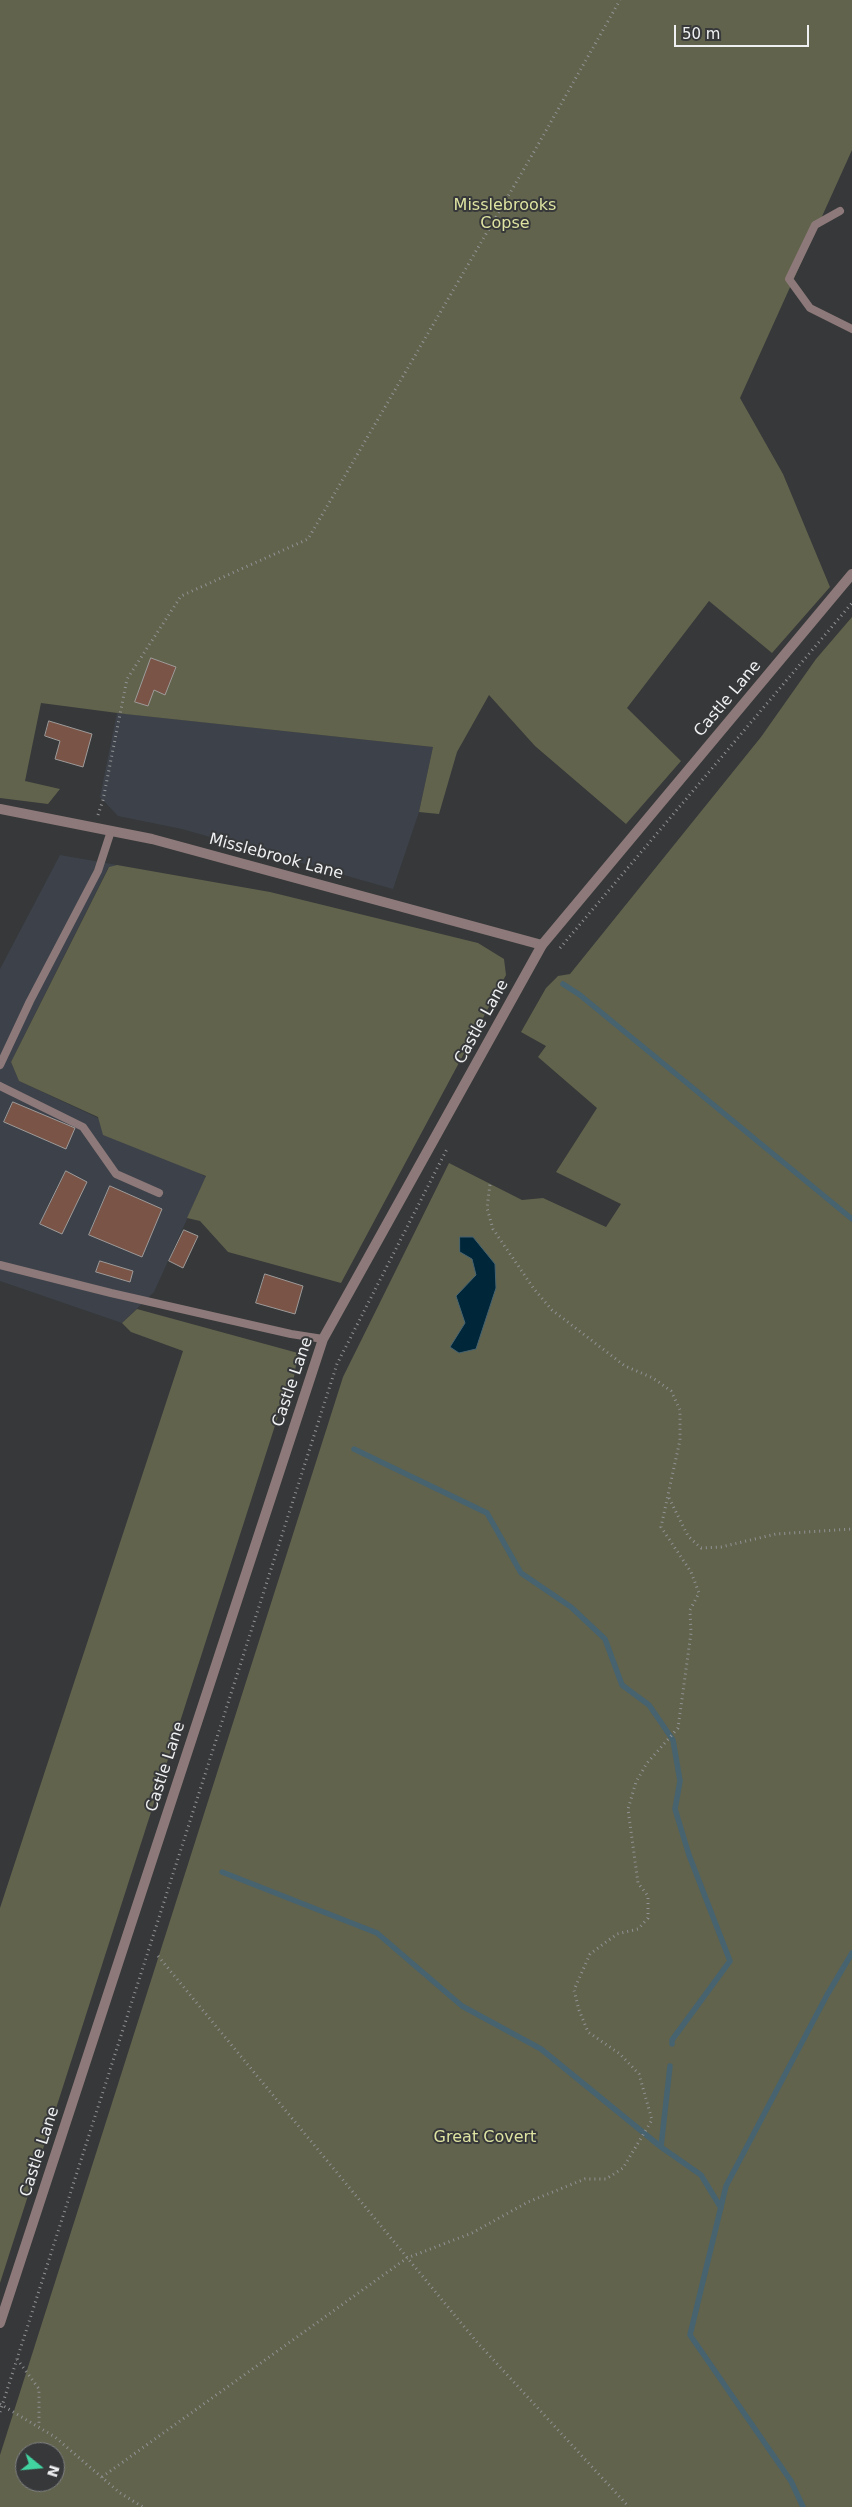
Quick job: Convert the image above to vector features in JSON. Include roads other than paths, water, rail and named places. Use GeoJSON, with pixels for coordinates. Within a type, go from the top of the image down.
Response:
{"type":"FeatureCollection","features":[{"type":"Feature","properties":{"kind":"street","name":"Castle Lane"},"geometry":{"type":"LineString","coordinates":[[0,2323],[323,1339],[542,945],[852,574]]}},
{"type":"Feature","properties":{"kind":"street","name":"Misslebrook Lane"},"geometry":{"type":"LineString","coordinates":[[0,809],[152,839],[542,945]]}},
{"type":"Feature","properties":{"kind":"lane"},"geometry":{"type":"LineString","coordinates":[[840,212],[815,225],[789,279],[810,308],[852,329]]}},
{"type":"Feature","properties":{"kind":"lane"},"geometry":{"type":"LineString","coordinates":[[0,1065],[30,1001],[98,870],[111,831]]}},
{"type":"Feature","properties":{"kind":"lane"},"geometry":{"type":"LineString","coordinates":[[0,1086],[83,1127],[116,1174],[159,1194]]}},
{"type":"Feature","properties":{"kind":"lane"},"geometry":{"type":"LineString","coordinates":[[0,1265],[111,1293],[291,1334],[323,1339]]}},
{"type":"Feature","properties":{"kind":"water"},"geometry":{"type":"Polygon","coordinates":[[[460,1237],[473,1237],[495,1264],[496,1288],[476,1349],[459,1353],[450,1347],[465,1323],[456,1296],[476,1275],[472,1259],[460,1252],[460,1237]]]}},
{"type":"Feature","properties":{"kind":"waterway"},"geometry":{"type":"LineString","coordinates":[[563,984],[580,995],[852,1219]]}},
{"type":"Feature","properties":{"kind":"waterway"},"geometry":{"type":"LineString","coordinates":[[354,1449],[487,1513],[521,1573],[571,1607],[605,1639],[622,1685],[649,1705],[673,1740],[680,1781],[675,1809],[689,1855],[730,1961],[672,2040],[672,2044]]}},
{"type":"Feature","properties":{"kind":"waterway"},"geometry":{"type":"LineString","coordinates":[[222,1872],[377,1933],[462,2006],[541,2049],[661,2147]]}},
{"type":"Feature","properties":{"kind":"waterway"},"geometry":{"type":"LineString","coordinates":[[803,2507],[791,2481],[690,2335],[726,2186],[827,1995],[852,1953]]}},
{"type":"Feature","properties":{"kind":"waterway"},"geometry":{"type":"LineString","coordinates":[[670,2066],[661,2147],[701,2175],[721,2208]]}},
{"type":"Feature","properties":{"kind":"park label","name":"Misslebrooks Copse"},"geometry":{"type":"Point","coordinates":[505,215]}},
{"type":"Feature","properties":{"kind":"park label","name":"Great Covert"},"geometry":{"type":"Point","coordinates":[485,2138]}}]}
